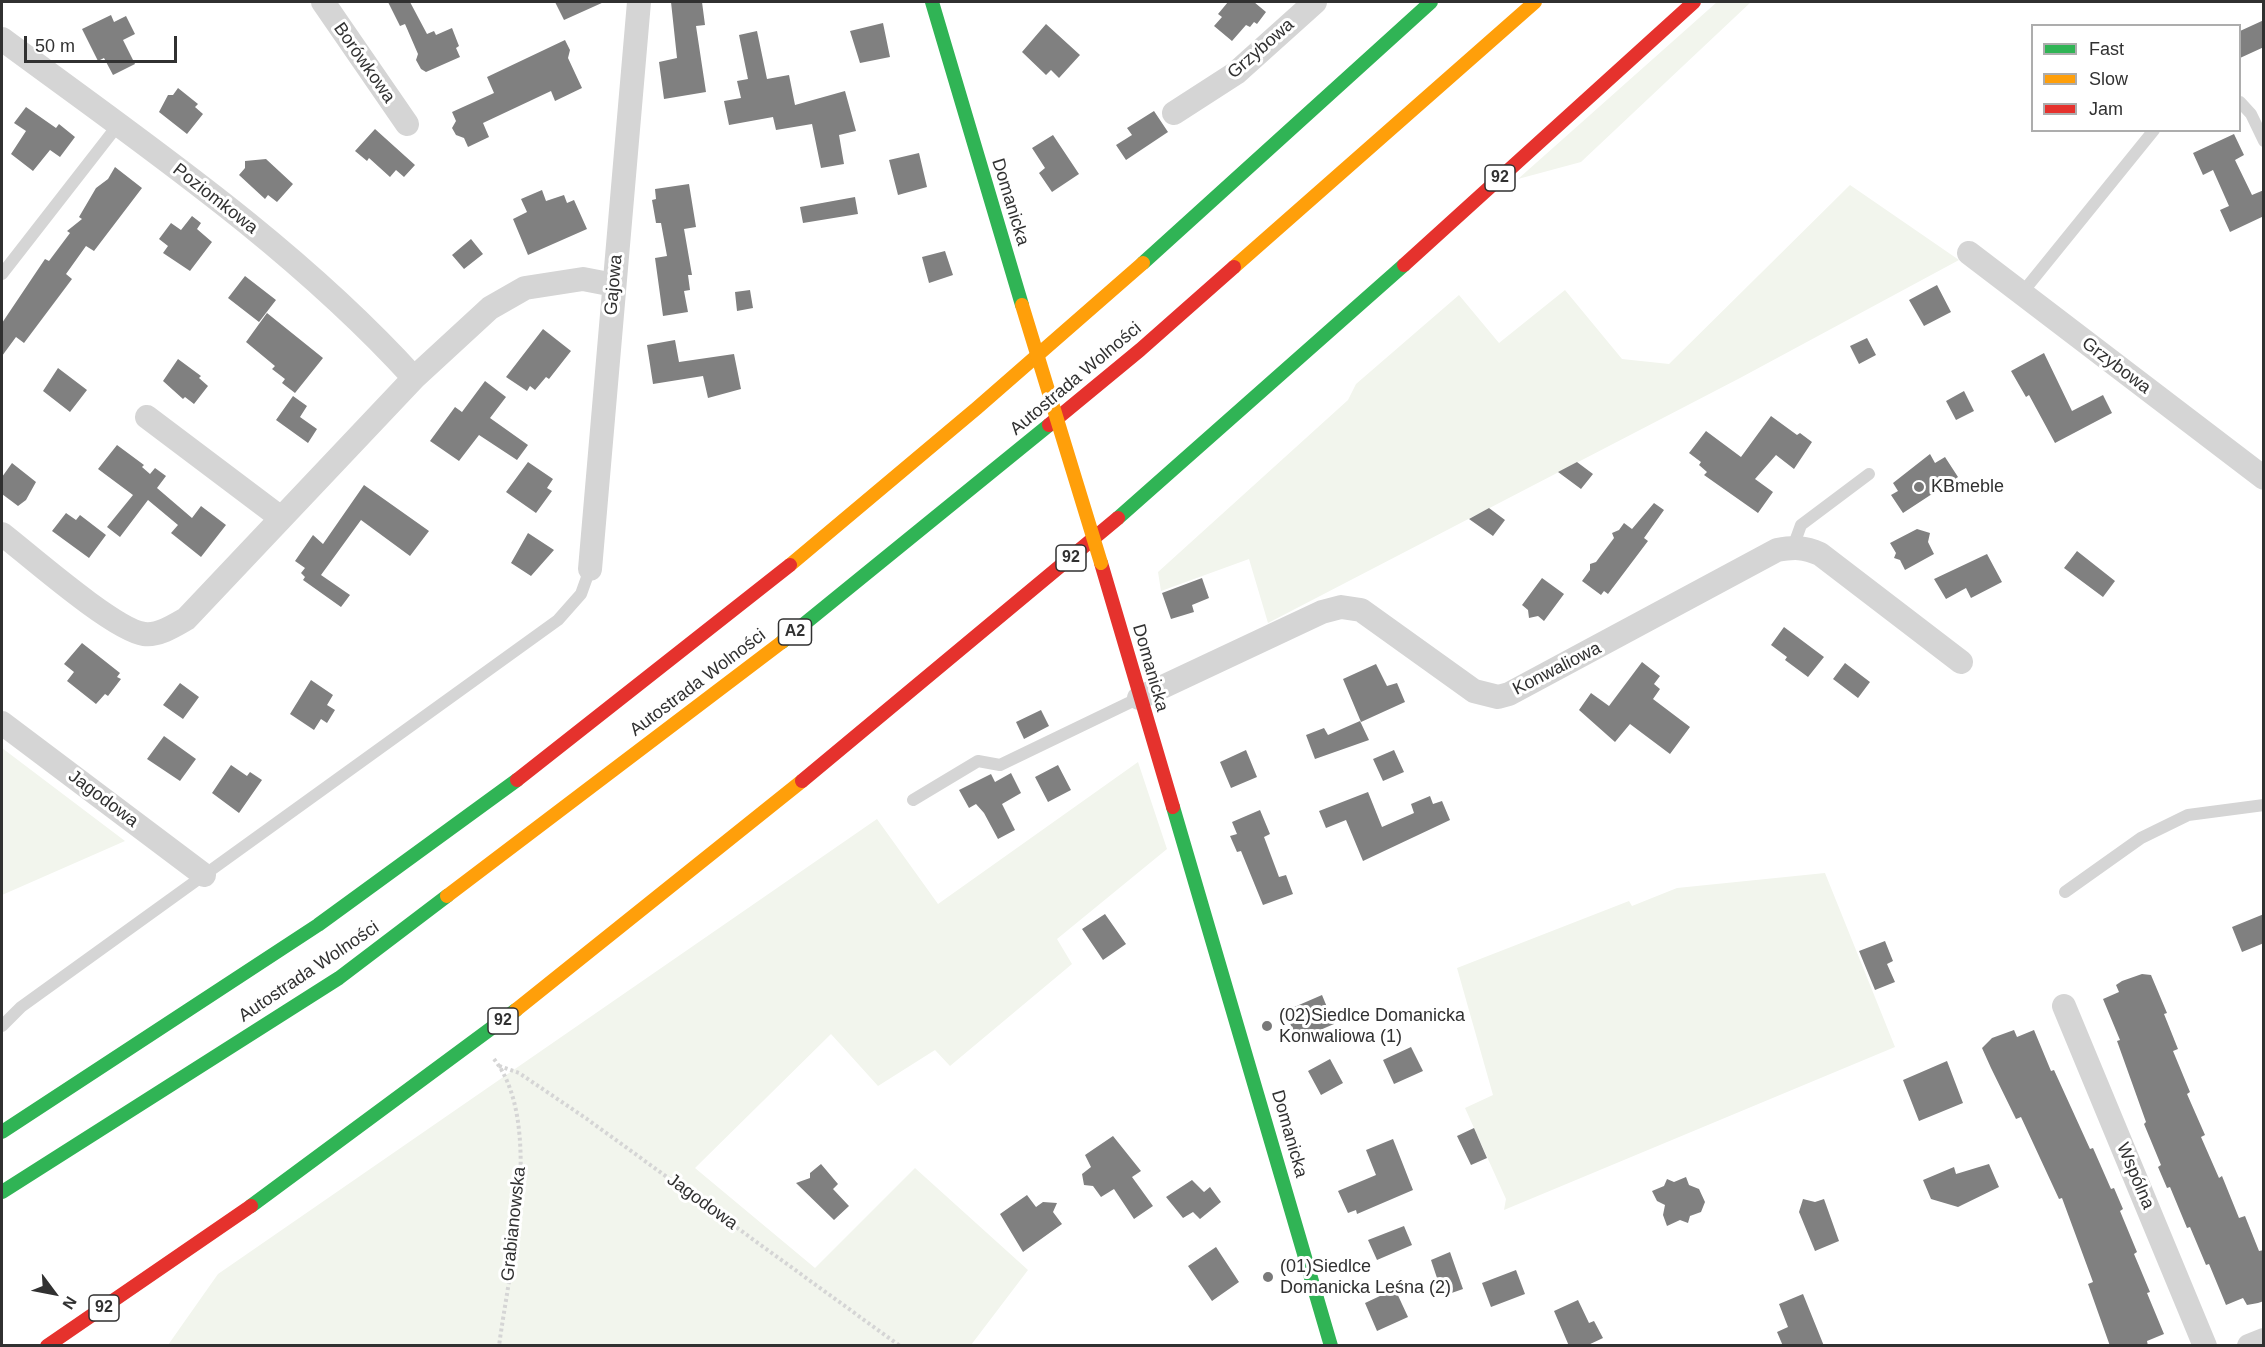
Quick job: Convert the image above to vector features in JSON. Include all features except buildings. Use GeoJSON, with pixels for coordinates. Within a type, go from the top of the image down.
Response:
{"type":"FeatureCollection","features":[{"type":"Feature","properties":{"kind":"main road","name":"Domanicka"},"geometry":{"type":"LineString","coordinates":[[932,2],[1101,563],[1331,1346]]}},
{"type":"Feature","properties":{"kind":"main road","name":"Autostrada Wolności"},"geometry":{"type":"LineString","coordinates":[[2,1132],[303,936],[502,792],[813,548],[1077,321],[1283,138],[1431,2]]}},
{"type":"Feature","properties":{"kind":"main road","name":"Autostrada Wolności"},"geometry":{"type":"LineString","coordinates":[[2,1192],[339,978],[819,613],[1140,350],[1535,2]]}},
{"type":"Feature","properties":{"kind":"main road","name":"92"},"geometry":{"type":"LineString","coordinates":[[47,1346],[267,1196],[479,1040],[650,906],[913,692],[1299,361],[1694,2]]}},
{"type":"Feature","properties":{"kind":"street","name":"Borówkowa"},"geometry":{"type":"LineString","coordinates":[[323,2],[407,124]]}},
{"type":"Feature","properties":{"kind":"street","name":"Gajowa"},"geometry":{"type":"LineString","coordinates":[[590,569],[639,2]]}},
{"type":"Feature","properties":{"kind":"street","name":"Grzybowa"},"geometry":{"type":"LineString","coordinates":[[1174,113],[1236,73],[1315,2]]}},
{"type":"Feature","properties":{"kind":"street","name":"Poziomkowa"},"geometry":{"type":"LineString","coordinates":[[2,39],[254,227],[388,349],[414,378]]}},
{"type":"Feature","properties":{"kind":"street","name":"Grzybowa"},"geometry":{"type":"LineString","coordinates":[[1969,253],[2264,478]]}},
{"type":"Feature","properties":{"kind":"street"},"geometry":{"type":"LineString","coordinates":[[2,534],[120,626],[144,634],[166,630],[186,619],[414,378],[490,308],[525,288],[583,279],[614,285]]}},
{"type":"Feature","properties":{"kind":"street"},"geometry":{"type":"LineString","coordinates":[[147,417],[281,518]]}},
{"type":"Feature","properties":{"kind":"street"},"geometry":{"type":"LineString","coordinates":[[1793,547],[1808,549],[1820,554],[1961,662]]}},
{"type":"Feature","properties":{"kind":"street","name":"Konwaliowa"},"geometry":{"type":"LineString","coordinates":[[1140,698],[1322,612],[1341,607],[1361,610],[1474,691],[1498,697],[1509,694],[1777,550],[1793,547]]}},
{"type":"Feature","properties":{"kind":"street","name":"Jagodowa"},"geometry":{"type":"LineString","coordinates":[[2,723],[204,875]]}},
{"type":"Feature","properties":{"kind":"street","name":"Wspólna"},"geometry":{"type":"LineString","coordinates":[[2064,1006],[2205,1346]]}},
{"type":"Feature","properties":{"kind":"street"},"geometry":{"type":"LineString","coordinates":[[2249,1346],[2264,1340]]}},
{"type":"Feature","properties":{"kind":"lane"},"geometry":{"type":"LineString","coordinates":[[2241,103],[2251,114],[2264,141]]}},
{"type":"Feature","properties":{"kind":"lane"},"geometry":{"type":"LineString","coordinates":[[2,274],[118,125]]}},
{"type":"Feature","properties":{"kind":"lane"},"geometry":{"type":"LineString","coordinates":[[2022,293],[2152,132]]}},
{"type":"Feature","properties":{"kind":"lane"},"geometry":{"type":"LineString","coordinates":[[1793,547],[1801,525],[1808,518],[1869,474]]}},
{"type":"Feature","properties":{"kind":"lane"},"geometry":{"type":"LineString","coordinates":[[2,1026],[21,1007],[558,620],[581,594],[590,569]]}},
{"type":"Feature","properties":{"kind":"lane"},"geometry":{"type":"LineString","coordinates":[[913,800],[978,760],[1000,765],[1140,698]]}},
{"type":"Feature","properties":{"kind":"lane"},"geometry":{"type":"LineString","coordinates":[[2065,892],[2141,838],[2188,815],[2264,806]]}},
{"type":"Feature","properties":{"kind":"path","name":"Grabianowska"},"geometry":{"type":"LineString","coordinates":[[479,1040],[500,1066],[516,1112],[522,1171],[499,1346]]}},
{"type":"Feature","properties":{"kind":"path","name":"Jagodowa"},"geometry":{"type":"LineString","coordinates":[[500,1066],[519,1073],[587,1119],[900,1346]]}},
{"type":"Feature","properties":{"kind":"shaded area"},"geometry":{"type":"Polygon","coordinates":[[[1717,2],[1751,2],[1581,162],[1518,179],[1717,2]]]}},
{"type":"Feature","properties":{"kind":"shaded area"},"geometry":{"type":"Polygon","coordinates":[[[1850,185],[1959,260],[1740,378],[1268,623],[1249,559],[1161,591],[1158,572],[1348,400],[1356,384],[1459,295],[1499,343],[1565,290],[1622,359],[1669,364],[1850,185]]]}},
{"type":"Feature","properties":{"kind":"shaded area"},"geometry":{"type":"Polygon","coordinates":[[[2,748],[125,841],[2,895],[2,748]]]}},
{"type":"Feature","properties":{"kind":"shaded area"},"geometry":{"type":"Polygon","coordinates":[[[1138,762],[1167,849],[1057,939],[1072,964],[950,1066],[935,1050],[878,1086],[831,1034],[695,1168],[815,1268],[915,1168],[1028,1270],[971,1345],[168,1345],[218,1274],[877,819],[938,904],[1138,762]]]}},
{"type":"Feature","properties":{"kind":"shaded area"},"geometry":{"type":"Polygon","coordinates":[[[1825,873],[1895,1047],[1504,1210],[1506,1199],[1465,1108],[1493,1095],[1457,968],[1629,901],[1632,906],[1677,888],[1825,873]]]}},
{"type":"Feature","properties":{"kind":"traffic: fast"},"geometry":{"type":"LineString","coordinates":[[932,2],[1022,305]]}},
{"type":"Feature","properties":{"kind":"traffic: fast"},"geometry":{"type":"LineString","coordinates":[[1143,263],[1431,2]]}},
{"type":"Feature","properties":{"kind":"traffic: fast"},"geometry":{"type":"LineString","coordinates":[[1118,518],[1404,265]]}},
{"type":"Feature","properties":{"kind":"traffic: fast"},"geometry":{"type":"LineString","coordinates":[[782,642],[1049,425]]}},
{"type":"Feature","properties":{"kind":"traffic: fast"},"geometry":{"type":"LineString","coordinates":[[2,1132],[318,925],[517,780]]}},
{"type":"Feature","properties":{"kind":"traffic: fast"},"geometry":{"type":"LineString","coordinates":[[1173,807],[1331,1346]]}},
{"type":"Feature","properties":{"kind":"traffic: fast"},"geometry":{"type":"LineString","coordinates":[[2,1192],[339,978],[447,896]]}},
{"type":"Feature","properties":{"kind":"traffic: fast"},"geometry":{"type":"LineString","coordinates":[[251,1206],[516,1010]]}},
{"type":"Feature","properties":{"kind":"traffic: slow"},"geometry":{"type":"LineString","coordinates":[[1234,267],[1535,2]]}},
{"type":"Feature","properties":{"kind":"traffic: slow"},"geometry":{"type":"LineString","coordinates":[[790,565],[977,408],[1143,263]]}},
{"type":"Feature","properties":{"kind":"traffic: slow"},"geometry":{"type":"LineString","coordinates":[[1022,305],[1101,563]]}},
{"type":"Feature","properties":{"kind":"traffic: slow"},"geometry":{"type":"LineString","coordinates":[[447,896],[782,642]]}},
{"type":"Feature","properties":{"kind":"traffic: slow"},"geometry":{"type":"LineString","coordinates":[[516,1010],[802,781]]}},
{"type":"Feature","properties":{"kind":"traffic: jam"},"geometry":{"type":"LineString","coordinates":[[1404,265],[1694,2]]}},
{"type":"Feature","properties":{"kind":"traffic: jam"},"geometry":{"type":"LineString","coordinates":[[1049,425],[1140,350],[1234,267]]}},
{"type":"Feature","properties":{"kind":"traffic: jam"},"geometry":{"type":"LineString","coordinates":[[802,781],[1118,518]]}},
{"type":"Feature","properties":{"kind":"traffic: jam"},"geometry":{"type":"LineString","coordinates":[[1101,563],[1173,807]]}},
{"type":"Feature","properties":{"kind":"traffic: jam"},"geometry":{"type":"LineString","coordinates":[[517,780],[790,565]]}},
{"type":"Feature","properties":{"kind":"traffic: jam"},"geometry":{"type":"LineString","coordinates":[[47,1346],[251,1206]]}},
{"type":"Feature","properties":{"kind":"place","name":"KBmeble"},"geometry":{"type":"Point","coordinates":[1919,487]}},
{"type":"Feature","properties":{"kind":"place","name":"(02)Siedlce Domanicka Konwaliowa (1)"},"geometry":{"type":"Point","coordinates":[1267,1026]}},
{"type":"Feature","properties":{"kind":"place","name":"(01)Siedlce Domanicka Leśna (2)"},"geometry":{"type":"Point","coordinates":[1268,1277]}}]}
